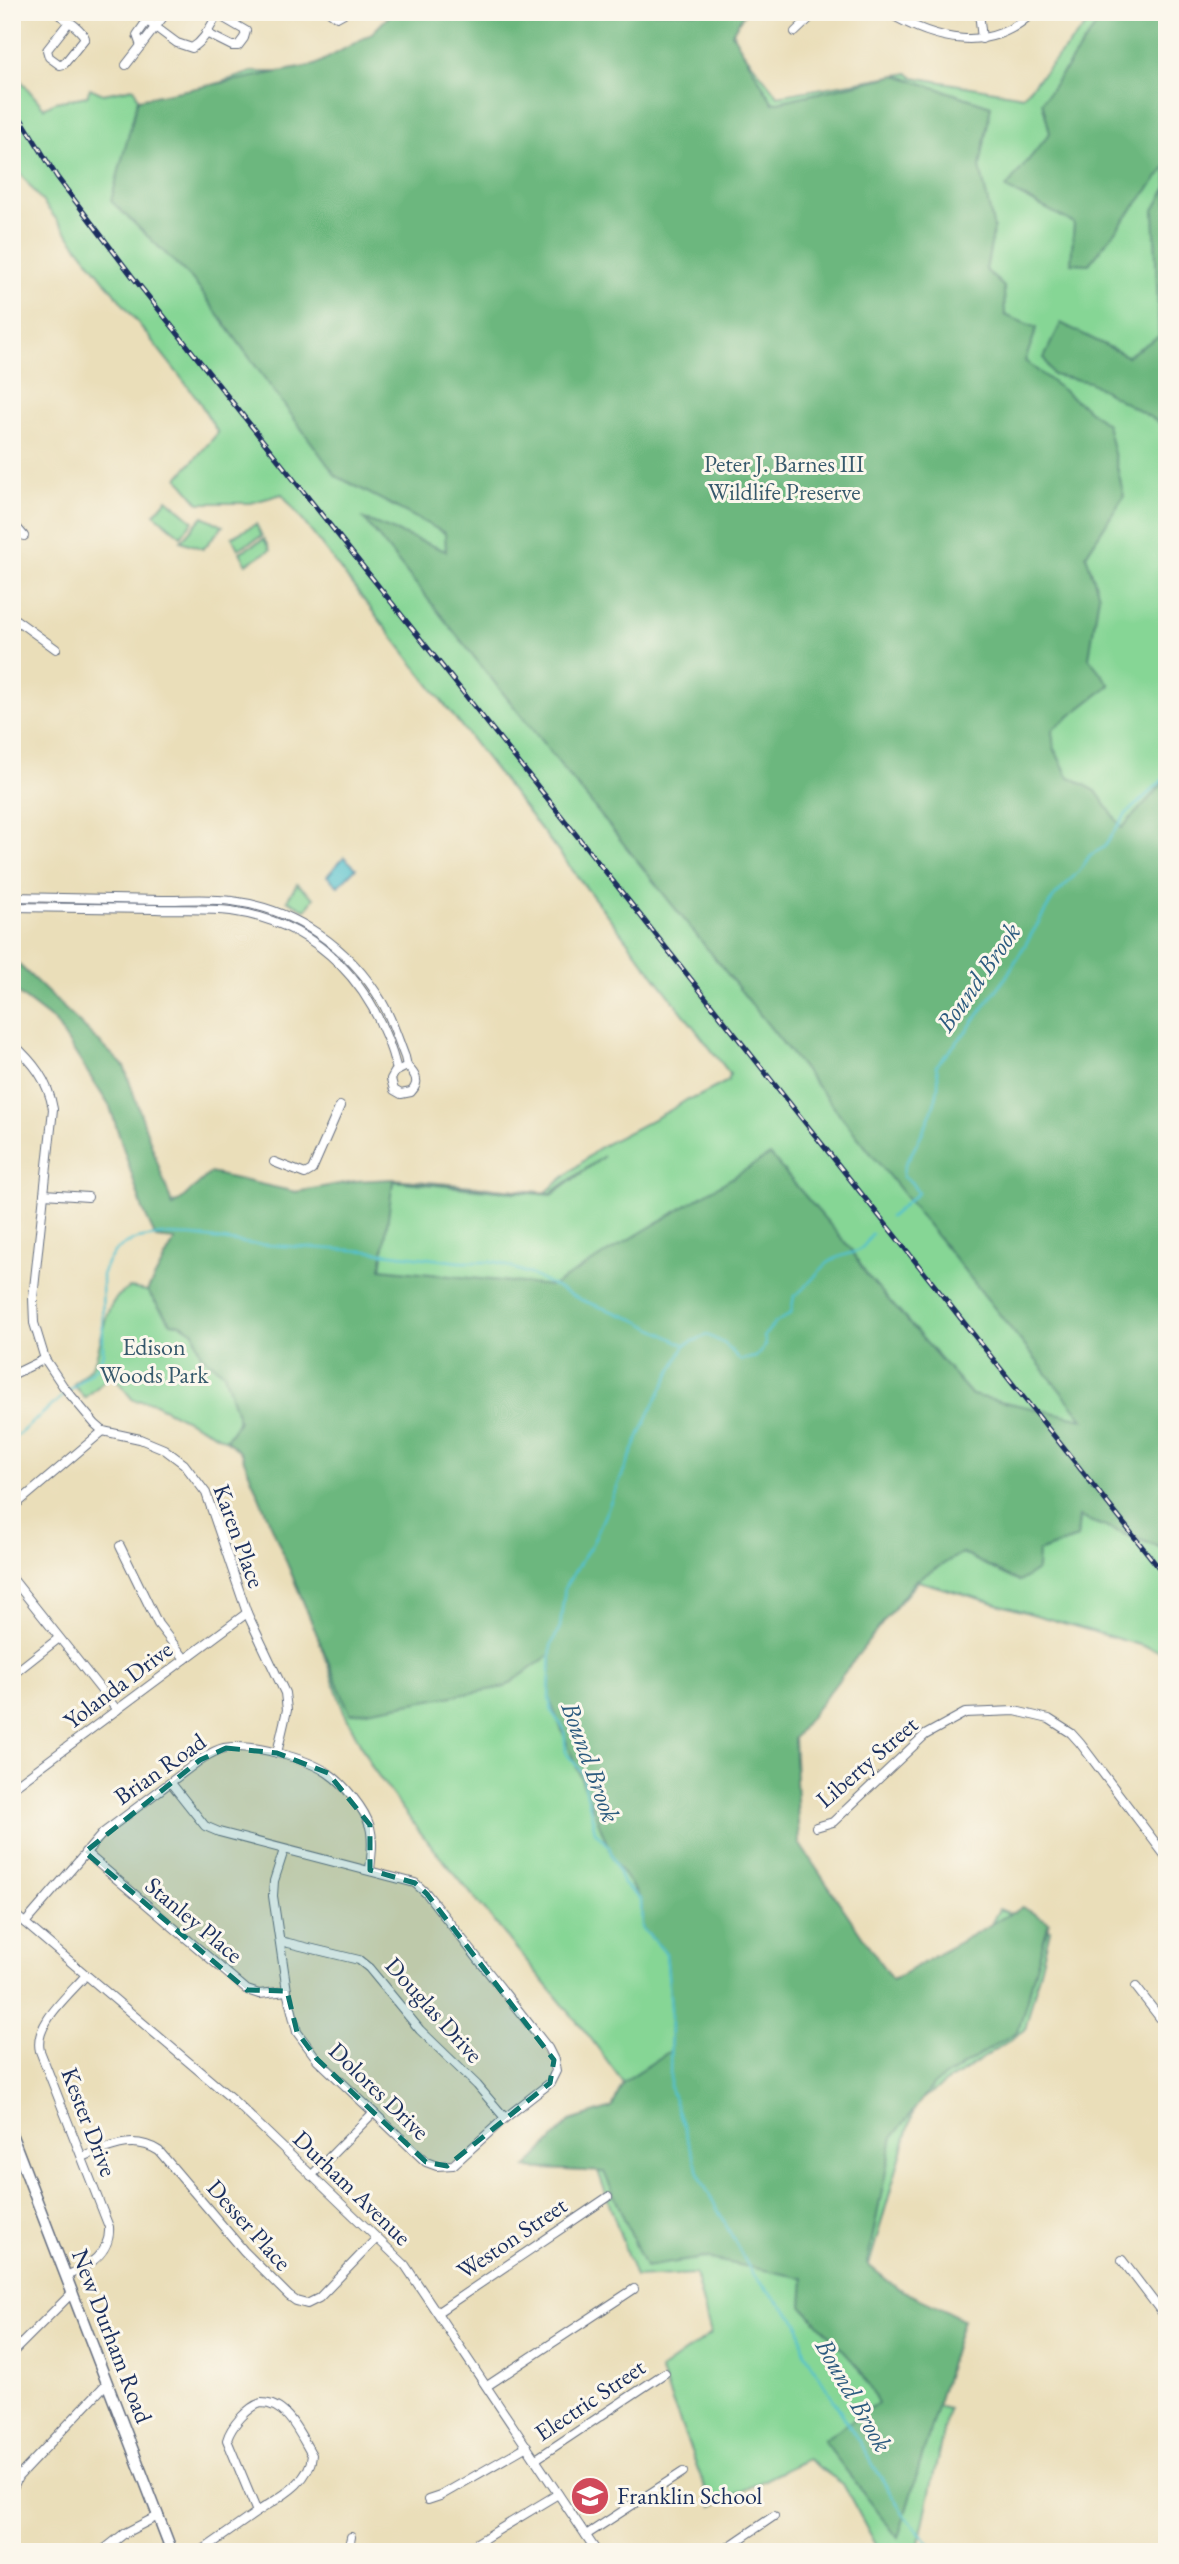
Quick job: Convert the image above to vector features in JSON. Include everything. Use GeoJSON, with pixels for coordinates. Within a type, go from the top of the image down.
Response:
{"type":"FeatureCollection","features":[{"type":"Feature","properties":{"kind":"main road","name":"New Durham Road"},"geometry":{"type":"LineString","coordinates":[[12,2136],[172,2552]]}},
{"type":"Feature","properties":{"kind":"street"},"geometry":{"type":"LineString","coordinates":[[135,12],[177,43],[192,48],[201,43],[206,33],[216,17],[222,17],[246,31],[238,46],[232,46],[206,33]]}},
{"type":"Feature","properties":{"kind":"street"},"geometry":{"type":"LineString","coordinates":[[141,46],[137,35],[153,12]]}},
{"type":"Feature","properties":{"kind":"street"},"geometry":{"type":"LineString","coordinates":[[127,65],[167,12]]}},
{"type":"Feature","properties":{"kind":"street"},"geometry":{"type":"LineString","coordinates":[[330,12],[337,17],[346,12]]}},
{"type":"Feature","properties":{"kind":"street"},"geometry":{"type":"LineString","coordinates":[[795,32],[816,12]]}},
{"type":"Feature","properties":{"kind":"street"},"geometry":{"type":"LineString","coordinates":[[887,12],[936,34],[965,40],[1011,31],[1033,12]]}},
{"type":"Feature","properties":{"kind":"street"},"geometry":{"type":"LineString","coordinates":[[979,12],[982,38]]}},
{"type":"Feature","properties":{"kind":"street"},"geometry":{"type":"LineString","coordinates":[[57,13],[69,22],[82,32],[85,40],[64,64],[60,65],[49,57],[47,50],[69,22]]}},
{"type":"Feature","properties":{"kind":"street"},"geometry":{"type":"LineString","coordinates":[[12,522],[24,536]]}},
{"type":"Feature","properties":{"kind":"street"},"geometry":{"type":"LineString","coordinates":[[12,617],[56,649]]}},
{"type":"Feature","properties":{"kind":"street"},"geometry":{"type":"LineString","coordinates":[[12,897],[231,901],[282,914],[309,927],[343,952],[365,976],[384,1004],[407,1066],[415,1074],[417,1081],[414,1090],[406,1095],[399,1094],[391,1084],[391,1076],[407,1066]]}},
{"type":"Feature","properties":{"kind":"street"},"geometry":{"type":"LineString","coordinates":[[12,907],[230,911],[281,924],[304,936],[336,959],[371,1002],[386,1032],[397,1070]]}},
{"type":"Feature","properties":{"kind":"street"},"geometry":{"type":"LineString","coordinates":[[12,1043],[42,1076],[53,1108],[33,1311],[38,1341],[45,1359],[70,1395],[103,1431],[12,1508]]}},
{"type":"Feature","properties":{"kind":"street"},"geometry":{"type":"LineString","coordinates":[[274,1162],[304,1174],[312,1170],[340,1106]]}},
{"type":"Feature","properties":{"kind":"street"},"geometry":{"type":"LineString","coordinates":[[44,1194],[88,1198]]}},
{"type":"Feature","properties":{"kind":"street"},"geometry":{"type":"LineString","coordinates":[[12,1376],[45,1359]]}},
{"type":"Feature","properties":{"kind":"street","name":"Karen Place"},"geometry":{"type":"LineString","coordinates":[[103,1431],[153,1444],[175,1456],[193,1473],[206,1493],[247,1614],[285,1693],[287,1710],[277,1753]]}},
{"type":"Feature","properties":{"kind":"street"},"geometry":{"type":"LineString","coordinates":[[120,1546],[158,1624],[184,1659]]}},
{"type":"Feature","properties":{"kind":"street"},"geometry":{"type":"LineString","coordinates":[[12,1578],[117,1710]]}},
{"type":"Feature","properties":{"kind":"street","name":"Yolanda Drive"},"geometry":{"type":"LineString","coordinates":[[12,1788],[247,1614]]}},
{"type":"Feature","properties":{"kind":"street"},"geometry":{"type":"LineString","coordinates":[[12,1675],[59,1638]]}},
{"type":"Feature","properties":{"kind":"street","name":"Liberty Street"},"geometry":{"type":"LineString","coordinates":[[816,1827],[833,1822],[936,1727],[965,1713],[1015,1711],[1049,1719],[1071,1733],[1167,1858]]}},
{"type":"Feature","properties":{"kind":"street","name":"Brian Road"},"geometry":{"type":"LineString","coordinates":[[25,1923],[103,1833],[206,1756],[226,1748],[242,1747],[277,1753],[328,1773],[359,1807],[370,1825],[373,1842],[370,1870]]}},
{"type":"Feature","properties":{"kind":"street","name":"Dolores Drive"},"geometry":{"type":"LineString","coordinates":[[171,1783],[205,1826],[219,1832],[415,1883],[427,1894],[548,2048],[556,2071],[550,2083],[505,2118],[453,2165],[426,2162],[304,2044],[292,2021],[273,1896],[274,1881],[284,1850]]}},
{"type":"Feature","properties":{"kind":"street","name":"Stanley Place"},"geometry":{"type":"LineString","coordinates":[[85,1852],[247,1990],[259,1994],[287,1991]]}},
{"type":"Feature","properties":{"kind":"street","name":"Durham Avenue"},"geometry":{"type":"LineString","coordinates":[[12,1912],[222,2090],[409,2269],[597,2552]]}},
{"type":"Feature","properties":{"kind":"street","name":"Douglas Drive"},"geometry":{"type":"LineString","coordinates":[[280,1941],[359,1960],[378,1977],[420,2030],[477,2085],[505,2118]]}},
{"type":"Feature","properties":{"kind":"street","name":"Kester Drive"},"geometry":{"type":"LineString","coordinates":[[66,2276],[81,2270],[103,2252],[109,2242],[109,2227],[40,2051],[39,2039],[46,2022],[86,1975]]}},
{"type":"Feature","properties":{"kind":"street"},"geometry":{"type":"LineString","coordinates":[[1136,1987],[1167,2027]]}},
{"type":"Feature","properties":{"kind":"street"},"geometry":{"type":"LineString","coordinates":[[311,2176],[373,2113]]}},
{"type":"Feature","properties":{"kind":"street","name":"Desser Place"},"geometry":{"type":"LineString","coordinates":[[82,2157],[126,2142],[141,2143],[159,2151],[244,2251],[289,2297],[302,2304],[310,2304],[319,2298],[377,2238]]}},
{"type":"Feature","properties":{"kind":"street","name":"Weston Street"},"geometry":{"type":"LineString","coordinates":[[438,2312],[608,2197]]}},
{"type":"Feature","properties":{"kind":"street"},"geometry":{"type":"LineString","coordinates":[[1122,2260],[1167,2319]]}},
{"type":"Feature","properties":{"kind":"street"},"geometry":{"type":"LineString","coordinates":[[487,2386],[634,2290]]}},
{"type":"Feature","properties":{"kind":"street"},"geometry":{"type":"LineString","coordinates":[[12,2353],[73,2292]]}},
{"type":"Feature","properties":{"kind":"street","name":"Electric Street"},"geometry":{"type":"LineString","coordinates":[[536,2459],[665,2373]]}},
{"type":"Feature","properties":{"kind":"street"},"geometry":{"type":"LineString","coordinates":[[12,2490],[18,2477],[107,2383]]}},
{"type":"Feature","properties":{"kind":"street"},"geometry":{"type":"LineString","coordinates":[[200,2552],[257,2512],[305,2476],[312,2455],[286,2413],[271,2403],[254,2405],[229,2432],[227,2440],[257,2512]]}},
{"type":"Feature","properties":{"kind":"street"},"geometry":{"type":"LineString","coordinates":[[428,2500],[440,2496],[527,2446]]}},
{"type":"Feature","properties":{"kind":"street"},"geometry":{"type":"LineString","coordinates":[[586,2535],[683,2472]]}},
{"type":"Feature","properties":{"kind":"street"},"geometry":{"type":"LineString","coordinates":[[462,2552],[558,2494]]}},
{"type":"Feature","properties":{"kind":"street"},"geometry":{"type":"LineString","coordinates":[[101,2552],[125,2533],[158,2516]]}},
{"type":"Feature","properties":{"kind":"street"},"geometry":{"type":"LineString","coordinates":[[721,2552],[774,2516]]}},
{"type":"Feature","properties":{"kind":"street"},"geometry":{"type":"LineString","coordinates":[[348,2552],[351,2537]]}},
{"type":"Feature","properties":{"kind":"highlighted area"},"geometry":{"type":"Polygon","coordinates":[[[226,1748],[277,1753],[328,1773],[370,1825],[370,1870],[415,1883],[427,1894],[554,2060],[550,2083],[447,2166],[426,2162],[317,2059],[297,2032],[287,1991],[247,1990],[85,1852],[200,1760],[226,1748]]]}},
{"type":"Feature","properties":{"kind":"green space","name":"Peter J. Barnes III Wildlife Preserve"},"geometry":{"type":"Polygon","coordinates":[[[393,12],[745,12],[732,33],[773,103],[897,75],[991,106],[980,167],[994,229],[986,270],[1004,287],[1005,315],[1037,328],[1025,361],[1107,424],[1124,496],[1086,555],[1099,595],[1089,658],[1110,685],[1052,730],[1054,748],[1068,776],[1096,791],[1122,828],[1164,782],[1167,783],[1167,1550],[1079,1517],[1077,1538],[1038,1552],[1037,1570],[1019,1582],[962,1553],[915,1581],[794,1738],[799,1843],[892,1980],[1022,1907],[1049,1922],[1018,2031],[934,2084],[893,2137],[867,2264],[897,2288],[963,2319],[898,2538],[823,2440],[878,2403],[859,2368],[802,2306],[804,2278],[704,2258],[645,2267],[604,2172],[526,2168],[570,2121],[612,2108],[623,2082],[670,2051],[671,2008],[666,1953],[642,1928],[641,1900],[614,1861],[549,1698],[551,1654],[505,1687],[350,1714],[241,1453],[226,1440],[239,1421],[224,1373],[201,1355],[194,1332],[181,1324],[171,1323],[147,1291],[175,1240],[156,1238],[143,1210],[110,1107],[55,1022],[12,989],[12,958],[124,1066],[173,1207],[210,1173],[296,1192],[355,1181],[393,1179],[551,1193],[604,1156],[552,1195],[393,1181],[381,1269],[552,1286],[770,1155],[851,1249],[866,1274],[972,1395],[1083,1419],[364,519],[446,551],[445,533],[336,476],[192,279],[111,201],[138,99],[315,65],[371,34],[393,12]]]}},
{"type":"Feature","properties":{"kind":"green space","name":"Peter J. Barnes III Wildlife Preserve"},"geometry":{"type":"Polygon","coordinates":[[[735,12],[732,15],[734,40],[778,96],[908,73],[913,77],[1023,96],[1098,12],[1167,12],[1167,1653],[918,1581],[771,1752],[772,1807],[887,2010],[981,1943],[999,1909],[1050,1930],[1025,2030],[916,2103],[844,2351],[859,2368],[870,2388],[948,2409],[917,2552],[880,2552],[843,2484],[807,2459],[712,2506],[660,2370],[711,2334],[695,2274],[635,2277],[597,2168],[626,2081],[623,2082],[589,2036],[415,1826],[372,1767],[344,1712],[170,1203],[361,1186],[392,1187],[393,1181],[545,1193],[600,1147],[688,1099],[728,1081],[730,1074],[282,494],[251,503],[199,503],[178,478],[218,433],[197,398],[12,163],[12,66],[44,108],[55,102],[87,96],[90,88],[103,94],[134,88],[138,99],[136,108],[139,109],[252,72],[319,72],[735,12]],[[1054,1423],[962,1553],[1019,1582],[1038,1552],[1077,1538],[1079,1517],[1148,1543],[1054,1423]]]}},
{"type":"Feature","properties":{"kind":"green space"},"geometry":{"type":"Polygon","coordinates":[[[1106,12],[1167,12],[1167,166],[1089,264],[1071,263],[1074,223],[1006,188],[1050,133],[1042,102],[1106,12]]]}},
{"type":"Feature","properties":{"kind":"green space"},"geometry":{"type":"Polygon","coordinates":[[[1167,187],[1167,427],[1089,382],[1053,375],[1044,358],[1061,323],[1127,356],[1159,336],[1154,210],[1167,187]]]}},
{"type":"Feature","properties":{"kind":"green space"},"geometry":{"type":"Polygon","coordinates":[[[167,499],[193,521],[181,536],[154,514],[167,499]]]}},
{"type":"Feature","properties":{"kind":"green space"},"geometry":{"type":"Polygon","coordinates":[[[203,516],[223,526],[203,549],[181,541],[203,516]]]}},
{"type":"Feature","properties":{"kind":"green space"},"geometry":{"type":"Polygon","coordinates":[[[256,524],[262,536],[238,549],[232,537],[256,524]]]}},
{"type":"Feature","properties":{"kind":"green space"},"geometry":{"type":"Polygon","coordinates":[[[264,539],[270,550],[246,564],[240,552],[264,539]]]}},
{"type":"Feature","properties":{"kind":"green space"},"geometry":{"type":"Polygon","coordinates":[[[297,884],[314,898],[306,910],[287,900],[297,884]]]}},
{"type":"Feature","properties":{"kind":"green space","name":"Edison Woods Park"},"geometry":{"type":"Polygon","coordinates":[[[130,1288],[147,1291],[171,1323],[181,1324],[194,1333],[201,1355],[224,1373],[239,1421],[226,1440],[151,1402],[133,1400],[112,1374],[85,1398],[73,1385],[95,1360],[105,1320],[114,1301],[130,1288]]]}},
{"type":"Feature","properties":{"kind":"water"},"geometry":{"type":"Polygon","coordinates":[[[344,857],[356,868],[338,886],[327,876],[344,857]]]}},
{"type":"Feature","properties":{"kind":"waterway","name":"Bound Brook"},"geometry":{"type":"LineString","coordinates":[[890,1217],[918,1193],[911,1182],[903,1177],[903,1173],[936,1098],[936,1066],[964,1034],[1006,977],[1053,898],[1081,869],[1090,855],[1103,848],[1126,814],[1167,776]]}},
{"type":"Feature","properties":{"kind":"waterway","name":"Bound Brook"},"geometry":{"type":"LineString","coordinates":[[872,1234],[858,1251],[838,1257],[827,1264],[794,1296],[791,1313],[774,1324],[764,1336],[766,1345],[756,1357],[740,1360],[725,1344],[707,1335],[685,1345],[650,1412],[593,1542],[565,1587],[560,1627],[551,1646],[549,1698],[552,1712],[564,1729],[566,1753],[582,1772],[595,1831],[609,1847],[623,1884],[641,1900],[642,1928],[666,1953],[671,2008],[670,2088],[702,2181],[753,2275],[798,2322],[805,2353],[902,2512],[937,2552]]}},
{"type":"Feature","properties":{"kind":"waterway"},"geometry":{"type":"LineString","coordinates":[[12,1440],[99,1365],[103,1352],[102,1275],[115,1251],[137,1239],[162,1235],[366,1251],[460,1262],[496,1262],[530,1274],[581,1300],[636,1320],[685,1345]]}},
{"type":"Feature","properties":{"kind":"railway"},"geometry":{"type":"LineString","coordinates":[[12,104],[57,177],[132,276],[1167,1578]]}},
{"type":"Feature","properties":{"kind":"place","name":"Franklin School"},"geometry":{"type":"Point","coordinates":[590,2496]}}]}
